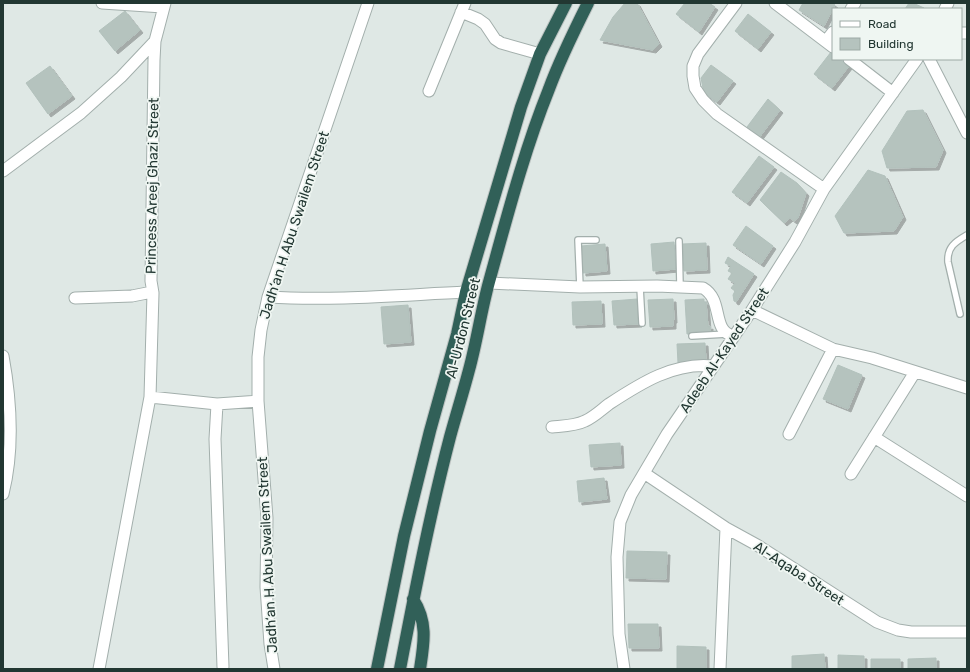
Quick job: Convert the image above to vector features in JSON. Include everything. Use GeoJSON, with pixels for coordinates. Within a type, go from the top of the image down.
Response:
{"type":"FeatureCollection","features":[{"type":"Feature","properties":{"kind":"highway","name":"Al-Urdon Street"},"geometry":{"type":"LineString","coordinates":[[377,669],[404,536],[430,431],[457,334],[466,292],[509,147],[540,54],[566,3]]}},
{"type":"Feature","properties":{"kind":"highway","name":"Al-Urdon Street"},"geometry":{"type":"LineString","coordinates":[[400,669],[413,599],[443,467],[469,369],[489,283],[509,211],[535,125],[564,52],[588,3]]}},
{"type":"Feature","properties":{"kind":"highway"},"geometry":{"type":"LineString","coordinates":[[413,599],[420,609],[423,623],[424,639],[420,669]]}},
{"type":"Feature","properties":{"kind":"highway"},"geometry":{"type":"LineString","coordinates":[[371,669],[387,620]]}},
{"type":"Feature","properties":{"kind":"street"},"geometry":{"type":"LineString","coordinates":[[102,3],[164,5]]}},
{"type":"Feature","properties":{"kind":"street","name":"Jadh‘an H Abu Swailem Street"},"geometry":{"type":"LineString","coordinates":[[274,669],[270,644],[266,587],[266,512],[258,401],[258,357],[261,330],[268,297],[368,3]]}},
{"type":"Feature","properties":{"kind":"street"},"geometry":{"type":"LineString","coordinates":[[736,3],[698,54],[693,66],[695,88],[702,100],[717,114],[824,189]]}},
{"type":"Feature","properties":{"kind":"street"},"geometry":{"type":"LineString","coordinates":[[775,3],[829,44]]}},
{"type":"Feature","properties":{"kind":"street","name":"Princess Areej Ghazi Street"},"geometry":{"type":"LineString","coordinates":[[75,298],[132,296],[153,293],[151,281],[155,41],[164,5]]}},
{"type":"Feature","properties":{"kind":"street"},"geometry":{"type":"LineString","coordinates":[[429,91],[463,7],[485,24],[495,39],[501,43],[540,54]]}},
{"type":"Feature","properties":{"kind":"street"},"geometry":{"type":"LineString","coordinates":[[3,171],[80,113],[121,78],[155,41]]}},
{"type":"Feature","properties":{"kind":"street"},"geometry":{"type":"LineString","coordinates":[[850,60],[893,93]]}},
{"type":"Feature","properties":{"kind":"street","name":"Adeeb Al-Kayed Street"},"geometry":{"type":"LineString","coordinates":[[624,669],[619,634],[617,557],[620,522],[625,509],[667,434],[713,366],[730,335],[752,310],[795,242],[824,189],[915,60]]}},
{"type":"Feature","properties":{"kind":"street"},"geometry":{"type":"LineString","coordinates":[[930,60],[967,133]]}},
{"type":"Feature","properties":{"kind":"street"},"geometry":{"type":"LineString","coordinates":[[489,283],[580,287],[680,286],[703,288],[712,296],[720,324],[730,335]]}},
{"type":"Feature","properties":{"kind":"street"},"geometry":{"type":"LineString","coordinates":[[268,297],[290,298],[372,296],[466,292]]}},
{"type":"Feature","properties":{"kind":"street"},"geometry":{"type":"LineString","coordinates":[[100,669],[150,397],[153,293]]}},
{"type":"Feature","properties":{"kind":"street"},"geometry":{"type":"LineString","coordinates":[[752,310],[833,349],[872,358],[967,388]]}},
{"type":"Feature","properties":{"kind":"street"},"geometry":{"type":"LineString","coordinates":[[789,434],[833,349]]}},
{"type":"Feature","properties":{"kind":"street"},"geometry":{"type":"LineString","coordinates":[[3,356],[9,416],[9,452],[3,491]]}},
{"type":"Feature","properties":{"kind":"street"},"geometry":{"type":"LineString","coordinates":[[552,427],[584,422],[609,404],[667,371],[694,366],[713,366]]}},
{"type":"Feature","properties":{"kind":"street"},"geometry":{"type":"LineString","coordinates":[[851,474],[915,372]]}},
{"type":"Feature","properties":{"kind":"street"},"geometry":{"type":"LineString","coordinates":[[150,397],[217,404],[258,401]]}},
{"type":"Feature","properties":{"kind":"street"},"geometry":{"type":"LineString","coordinates":[[217,404],[215,439],[223,667]]}},
{"type":"Feature","properties":{"kind":"street"},"geometry":{"type":"LineString","coordinates":[[874,438],[967,496]]}},
{"type":"Feature","properties":{"kind":"street","name":"Al-Aqaba Street"},"geometry":{"type":"LineString","coordinates":[[644,473],[726,528],[757,545],[855,609],[888,627],[911,632],[967,632]]}},
{"type":"Feature","properties":{"kind":"street"},"geometry":{"type":"LineString","coordinates":[[720,669],[726,528]]}},
{"type":"Feature","properties":{"kind":"lane"},"geometry":{"type":"LineString","coordinates":[[960,314],[948,255],[950,246],[967,235]]}},
{"type":"Feature","properties":{"kind":"lane"},"geometry":{"type":"LineString","coordinates":[[580,287],[578,240],[596,240]]}},
{"type":"Feature","properties":{"kind":"lane"},"geometry":{"type":"LineString","coordinates":[[679,241],[680,286]]}},
{"type":"Feature","properties":{"kind":"lane"},"geometry":{"type":"LineString","coordinates":[[640,287],[642,323]]}},
{"type":"Feature","properties":{"kind":"lane"},"geometry":{"type":"LineString","coordinates":[[692,336],[730,335]]}},
{"type":"Feature","properties":{"kind":"building"},"geometry":{"type":"Polygon","coordinates":[[[625,3],[637,3],[659,44],[653,50],[600,40],[613,17],[625,3]]]}},
{"type":"Feature","properties":{"kind":"building"},"geometry":{"type":"Polygon","coordinates":[[[685,3],[709,3],[715,7],[699,32],[676,14],[685,3]]]}},
{"type":"Feature","properties":{"kind":"building"},"geometry":{"type":"Polygon","coordinates":[[[803,3],[832,3],[835,5],[832,8],[824,26],[799,10],[803,3]]]}},
{"type":"Feature","properties":{"kind":"building"},"geometry":{"type":"Polygon","coordinates":[[[909,3],[913,3],[924,8],[906,8],[909,3]]]}},
{"type":"Feature","properties":{"kind":"building"},"geometry":{"type":"Polygon","coordinates":[[[125,11],[140,30],[115,51],[99,31],[125,11]]]}},
{"type":"Feature","properties":{"kind":"building"},"geometry":{"type":"Polygon","coordinates":[[[748,14],[771,32],[758,49],[735,31],[748,14]]]}},
{"type":"Feature","properties":{"kind":"building"},"geometry":{"type":"Polygon","coordinates":[[[831,52],[832,60],[841,60],[849,66],[832,88],[814,74],[831,52]]]}},
{"type":"Feature","properties":{"kind":"building"},"geometry":{"type":"Polygon","coordinates":[[[711,65],[733,81],[717,102],[704,93],[701,78],[711,65]]]}},
{"type":"Feature","properties":{"kind":"building"},"geometry":{"type":"Polygon","coordinates":[[[50,66],[72,96],[48,114],[26,83],[50,66]]]}},
{"type":"Feature","properties":{"kind":"building"},"geometry":{"type":"Polygon","coordinates":[[[768,99],[780,110],[758,139],[744,131],[768,99]]]}},
{"type":"Feature","properties":{"kind":"building"},"geometry":{"type":"Polygon","coordinates":[[[923,110],[943,150],[936,167],[887,168],[882,151],[907,111],[923,110]]]}},
{"type":"Feature","properties":{"kind":"building"},"geometry":{"type":"Polygon","coordinates":[[[759,156],[774,167],[747,203],[732,192],[759,156]]]}},
{"type":"Feature","properties":{"kind":"building"},"geometry":{"type":"Polygon","coordinates":[[[868,170],[885,176],[903,217],[894,231],[844,233],[835,216],[868,170]]]}},
{"type":"Feature","properties":{"kind":"building"},"geometry":{"type":"Polygon","coordinates":[[[781,172],[797,183],[806,193],[798,218],[794,221],[790,218],[784,223],[760,200],[781,172]]]}},
{"type":"Feature","properties":{"kind":"building"},"geometry":{"type":"Polygon","coordinates":[[[746,226],[773,246],[761,264],[733,245],[746,226]]]}},
{"type":"Feature","properties":{"kind":"building"},"geometry":{"type":"Polygon","coordinates":[[[674,242],[676,269],[653,271],[651,244],[674,242]]]}},
{"type":"Feature","properties":{"kind":"building"},"geometry":{"type":"Polygon","coordinates":[[[706,243],[707,270],[684,271],[682,244],[706,243]]]}},
{"type":"Feature","properties":{"kind":"building"},"geometry":{"type":"Polygon","coordinates":[[[605,244],[607,271],[583,273],[581,246],[605,244]]]}},
{"type":"Feature","properties":{"kind":"building"},"geometry":{"type":"Polygon","coordinates":[[[728,257],[754,274],[736,302],[734,301],[733,295],[735,291],[731,288],[735,283],[728,279],[732,273],[728,271],[731,266],[725,263],[728,257]]]}},
{"type":"Feature","properties":{"kind":"building"},"geometry":{"type":"Polygon","coordinates":[[[637,299],[639,324],[614,325],[612,301],[637,299]]]}},
{"type":"Feature","properties":{"kind":"building"},"geometry":{"type":"Polygon","coordinates":[[[673,299],[673,326],[650,327],[648,300],[673,299]]]}},
{"type":"Feature","properties":{"kind":"building"},"geometry":{"type":"Polygon","coordinates":[[[704,299],[704,302],[706,302],[708,327],[710,326],[710,333],[687,334],[685,300],[704,299]]]}},
{"type":"Feature","properties":{"kind":"building"},"geometry":{"type":"Polygon","coordinates":[[[601,301],[602,324],[573,325],[572,302],[601,301]]]}},
{"type":"Feature","properties":{"kind":"building"},"geometry":{"type":"Polygon","coordinates":[[[408,305],[411,342],[384,344],[381,307],[408,305]]]}},
{"type":"Feature","properties":{"kind":"building"},"geometry":{"type":"Polygon","coordinates":[[[705,343],[706,362],[678,363],[677,344],[705,343]]]}},
{"type":"Feature","properties":{"kind":"building"},"geometry":{"type":"Polygon","coordinates":[[[838,365],[862,375],[848,409],[823,399],[838,365]]]}},
{"type":"Feature","properties":{"kind":"building"},"geometry":{"type":"Polygon","coordinates":[[[620,443],[621,465],[591,467],[589,445],[620,443]]]}},
{"type":"Feature","properties":{"kind":"building"},"geometry":{"type":"Polygon","coordinates":[[[604,478],[607,499],[579,502],[577,481],[604,478]]]}},
{"type":"Feature","properties":{"kind":"building"},"geometry":{"type":"Polygon","coordinates":[[[627,551],[667,552],[666,579],[626,578],[627,551]]]}},
{"type":"Feature","properties":{"kind":"building"},"geometry":{"type":"Polygon","coordinates":[[[628,624],[658,624],[659,648],[629,648],[628,624]]]}},
{"type":"Feature","properties":{"kind":"building"},"geometry":{"type":"Polygon","coordinates":[[[677,646],[706,647],[706,669],[677,669],[677,646]]]}},
{"type":"Feature","properties":{"kind":"building"},"geometry":{"type":"Polygon","coordinates":[[[824,654],[825,669],[792,669],[792,656],[824,654]]]}},
{"type":"Feature","properties":{"kind":"building"},"geometry":{"type":"Polygon","coordinates":[[[838,655],[864,656],[864,669],[838,669],[838,655]]]}},
{"type":"Feature","properties":{"kind":"building"},"geometry":{"type":"Polygon","coordinates":[[[936,658],[936,669],[908,669],[908,659],[936,658]]]}},
{"type":"Feature","properties":{"kind":"building"},"geometry":{"type":"Polygon","coordinates":[[[871,659],[900,659],[900,669],[871,669],[871,659]]]}}]}
